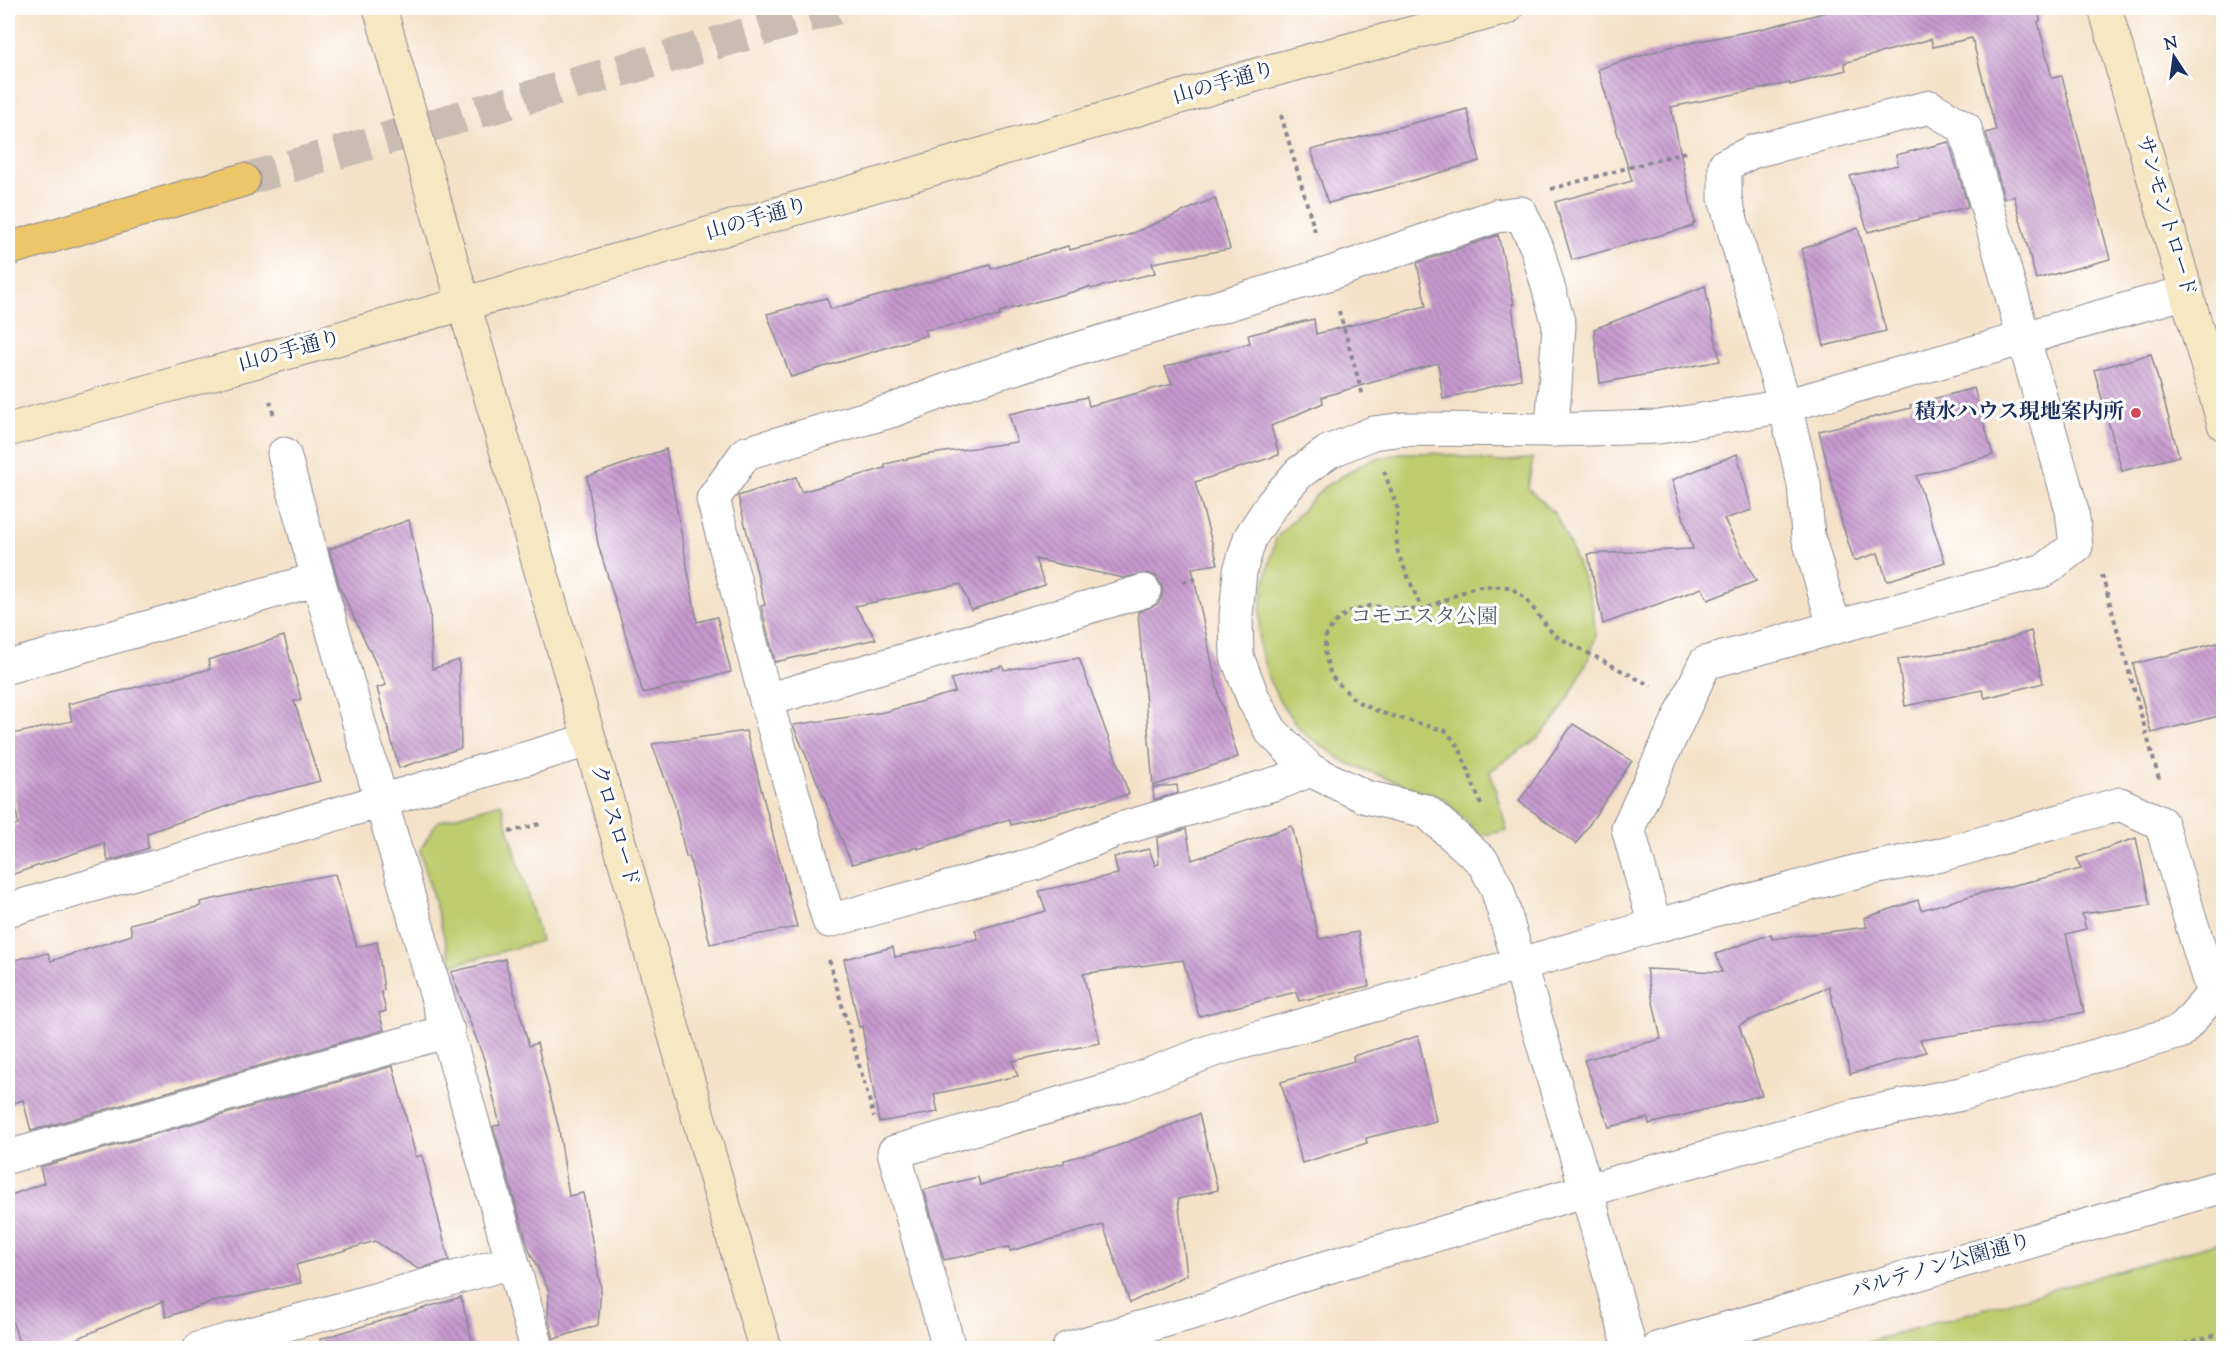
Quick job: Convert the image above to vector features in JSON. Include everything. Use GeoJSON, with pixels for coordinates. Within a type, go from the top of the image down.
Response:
{"type":"FeatureCollection","features":[{"type":"Feature","properties":{"kind":"highway"},"geometry":{"type":"LineString","coordinates":[[8,249],[243,180]]}},
{"type":"Feature","properties":{"kind":"street","name":"クロスロード"},"geometry":{"type":"LineString","coordinates":[[380,8],[765,1348]]}},
{"type":"Feature","properties":{"kind":"street","name":"山の手通り"},"geometry":{"type":"LineString","coordinates":[[8,430],[464,303],[1270,71],[1506,8]]}},
{"type":"Feature","properties":{"kind":"street","name":"サンモントロード"},"geometry":{"type":"LineString","coordinates":[[2105,8],[2223,424]]}},
{"type":"Feature","properties":{"kind":"street"},"geometry":{"type":"LineString","coordinates":[[1654,926],[1628,828],[1705,663],[2045,570],[2076,546],[2072,511],[1965,128],[1930,107],[1754,151],[1725,165],[1725,199],[1785,405],[1804,484],[1808,536],[1834,626]]}},
{"type":"Feature","properties":{"kind":"street"},"geometry":{"type":"LineString","coordinates":[[1310,770],[1284,781],[1117,830],[1034,864],[829,921],[766,700],[713,499],[746,453],[891,411],[971,381],[1328,274],[1496,216],[1521,213],[1537,248],[1559,325],[1552,430]]}},
{"type":"Feature","properties":{"kind":"street"},"geometry":{"type":"LineString","coordinates":[[1630,1348],[1587,1192],[1497,888],[1483,862],[1426,811],[1366,797],[1310,770],[1271,731],[1254,700],[1237,657],[1236,616],[1240,572],[1250,538],[1272,504],[1299,473],[1328,452],[1373,433],[1404,429],[1552,430],[1659,427],[1785,405],[2187,292]]}},
{"type":"Feature","properties":{"kind":"street"},"geometry":{"type":"LineString","coordinates":[[284,454],[537,1348]]}},
{"type":"Feature","properties":{"kind":"street"},"geometry":{"type":"LineString","coordinates":[[8,667],[318,579]]}},
{"type":"Feature","properties":{"kind":"street"},"geometry":{"type":"LineString","coordinates":[[766,700],[1144,591]]}},
{"type":"Feature","properties":{"kind":"street"},"geometry":{"type":"LineString","coordinates":[[8,910],[590,740]]}},
{"type":"Feature","properties":{"kind":"street"},"geometry":{"type":"LineString","coordinates":[[949,1348],[894,1152],[1120,1086],[1211,1052],[1654,926],[1858,871],[1940,855],[2120,804],[2161,823],[2213,994],[2180,1032],[1961,1094],[1854,1116],[1587,1192],[1294,1277],[1216,1306],[1070,1348]]}},
{"type":"Feature","properties":{"kind":"street"},"geometry":{"type":"LineString","coordinates":[[8,1157],[448,1031]]}},
{"type":"Feature","properties":{"kind":"street","name":"パルテノン公園通り"},"geometry":{"type":"LineString","coordinates":[[1659,1348],[2223,1186]]}},
{"type":"Feature","properties":{"kind":"street"},"geometry":{"type":"LineString","coordinates":[[200,1348],[512,1262]]}},
{"type":"Feature","properties":{"kind":"path"},"geometry":{"type":"LineString","coordinates":[[1521,213],[1541,191],[1688,151],[1725,165]]}},
{"type":"Feature","properties":{"kind":"path"},"geometry":{"type":"LineString","coordinates":[[1373,433],[1398,510],[1396,535],[1398,553],[1422,610]]}},
{"type":"Feature","properties":{"kind":"path"},"geometry":{"type":"LineString","coordinates":[[2076,546],[2102,572],[2159,774],[2161,823]]}},
{"type":"Feature","properties":{"kind":"path"},"geometry":{"type":"LineString","coordinates":[[1483,862],[1492,838],[1459,747],[1446,731],[1389,716],[1356,700],[1331,676],[1325,654],[1325,638],[1333,624],[1348,612],[1369,606],[1422,610],[1477,586],[1510,587],[1525,598],[1554,635],[1590,656],[1687,703]]}},
{"type":"Feature","properties":{"kind":"path"},"geometry":{"type":"LineString","coordinates":[[509,832],[540,824]]}},
{"type":"Feature","properties":{"kind":"path"},"geometry":{"type":"LineString","coordinates":[[829,921],[826,948],[879,1135],[894,1152]]}},
{"type":"Feature","properties":{"kind":"path"},"geometry":{"type":"LineString","coordinates":[[2167,1348],[2223,1333]]}},
{"type":"Feature","properties":{"kind":"green space","name":"コモエスタ公園"},"geometry":{"type":"Polygon","coordinates":[[[1400,453],[1434,453],[1500,462],[1533,458],[1528,488],[1555,514],[1591,599],[1596,635],[1590,656],[1568,699],[1558,715],[1538,738],[1490,771],[1507,830],[1481,836],[1445,800],[1347,763],[1303,733],[1283,707],[1269,680],[1259,645],[1264,584],[1276,538],[1324,487],[1366,462],[1400,453]]]}},
{"type":"Feature","properties":{"kind":"green space"},"geometry":{"type":"Polygon","coordinates":[[[501,803],[541,941],[452,965],[420,850],[437,822],[501,803]]]}},
{"type":"Feature","properties":{"kind":"green space"},"geometry":{"type":"Polygon","coordinates":[[[2223,1241],[2223,1348],[1846,1348],[2223,1241]]]}},
{"type":"Feature","properties":{"kind":"building"},"geometry":{"type":"Polygon","coordinates":[[[1842,8],[2039,8],[2040,21],[2038,22],[2052,78],[2062,76],[2110,259],[2036,279],[2014,196],[2004,198],[1986,133],[1996,130],[1972,38],[1933,47],[1931,39],[1844,63],[1846,70],[1790,85],[1790,83],[1671,107],[1695,223],[1693,226],[1572,260],[1555,202],[1632,181],[1598,69],[1669,47],[1761,29],[1842,8]]]}},
{"type":"Feature","properties":{"kind":"building"},"geometry":{"type":"Polygon","coordinates":[[[1467,109],[1480,161],[1328,203],[1311,150],[1467,109]]]}},
{"type":"Feature","properties":{"kind":"building"},"geometry":{"type":"Polygon","coordinates":[[[1949,142],[1968,207],[1868,232],[1850,176],[1898,165],[1896,155],[1949,142]]]}},
{"type":"Feature","properties":{"kind":"building"},"geometry":{"type":"Polygon","coordinates":[[[1215,198],[1230,249],[1152,263],[1155,273],[1091,289],[1090,287],[999,312],[1000,316],[925,330],[927,335],[791,377],[767,314],[826,298],[831,309],[990,265],[991,269],[1068,246],[1069,250],[1126,236],[1215,198]]]}},
{"type":"Feature","properties":{"kind":"building"},"geometry":{"type":"Polygon","coordinates":[[[1858,228],[1886,331],[1824,346],[1802,249],[1858,228]]]}},
{"type":"Feature","properties":{"kind":"building"},"geometry":{"type":"Polygon","coordinates":[[[1498,235],[1514,304],[1512,304],[1521,379],[1443,399],[1438,363],[1322,397],[1323,403],[1271,426],[1279,455],[1195,482],[1218,564],[1192,568],[1219,696],[1238,757],[1153,786],[1138,612],[1158,604],[1162,596],[1162,586],[1157,577],[1148,573],[1123,578],[1035,559],[1045,585],[971,610],[961,584],[855,606],[876,639],[775,662],[761,606],[765,605],[738,496],[796,477],[801,492],[885,468],[885,464],[924,455],[1017,442],[1009,414],[1087,397],[1089,406],[1172,384],[1165,367],[1250,343],[1248,335],[1314,319],[1316,334],[1426,306],[1417,263],[1498,235]]]}},
{"type":"Feature","properties":{"kind":"building"},"geometry":{"type":"Polygon","coordinates":[[[1705,286],[1720,361],[1600,383],[1594,329],[1705,286]]]}},
{"type":"Feature","properties":{"kind":"building","name":"積水ハウス現地案内所"},"geometry":{"type":"Polygon","coordinates":[[[2151,354],[2179,456],[2122,471],[2094,370],[2151,354]]]}},
{"type":"Feature","properties":{"kind":"building"},"geometry":{"type":"Polygon","coordinates":[[[1974,388],[1993,455],[1916,476],[1945,562],[1887,581],[1878,553],[1854,561],[1819,431],[1911,408],[1910,405],[1974,388]]]}},
{"type":"Feature","properties":{"kind":"building"},"geometry":{"type":"Polygon","coordinates":[[[666,449],[697,622],[717,617],[731,672],[643,693],[598,544],[587,477],[666,449]]]}},
{"type":"Feature","properties":{"kind":"building"},"geometry":{"type":"Polygon","coordinates":[[[1737,454],[1752,510],[1724,519],[1756,581],[1708,600],[1702,588],[1603,624],[1588,554],[1693,549],[1672,480],[1737,454]]]}},
{"type":"Feature","properties":{"kind":"building"},"geometry":{"type":"Polygon","coordinates":[[[409,520],[430,611],[432,669],[459,660],[461,748],[399,768],[377,688],[386,685],[340,588],[329,549],[409,520]]]}},
{"type":"Feature","properties":{"kind":"building"},"geometry":{"type":"Polygon","coordinates":[[[2031,631],[2043,683],[1985,698],[1982,690],[1905,706],[1898,659],[1984,647],[2031,631]]]}},
{"type":"Feature","properties":{"kind":"building"},"geometry":{"type":"Polygon","coordinates":[[[284,636],[301,699],[294,701],[320,781],[242,801],[147,833],[148,848],[120,858],[108,861],[104,843],[8,876],[8,826],[18,825],[8,735],[72,721],[68,704],[210,669],[208,660],[284,636]]]}},
{"type":"Feature","properties":{"kind":"building"},"geometry":{"type":"Polygon","coordinates":[[[2217,643],[2223,671],[2223,715],[2151,733],[2133,664],[2217,643]]]}},
{"type":"Feature","properties":{"kind":"building"},"geometry":{"type":"Polygon","coordinates":[[[1079,658],[1129,794],[1011,825],[1009,819],[918,849],[918,847],[852,864],[793,725],[884,712],[955,692],[951,679],[1003,666],[1004,670],[1079,658]]]}},
{"type":"Feature","properties":{"kind":"building"},"geometry":{"type":"Polygon","coordinates":[[[1573,724],[1632,761],[1576,844],[1519,801],[1573,724]]]}},
{"type":"Feature","properties":{"kind":"building"},"geometry":{"type":"Polygon","coordinates":[[[746,731],[797,927],[710,944],[689,856],[686,857],[674,802],[652,744],[746,731]]]}},
{"type":"Feature","properties":{"kind":"building"},"geometry":{"type":"Polygon","coordinates":[[[1177,785],[1178,793],[1154,800],[1153,788],[1177,785]]]}},
{"type":"Feature","properties":{"kind":"building"},"geometry":{"type":"Polygon","coordinates":[[[1292,826],[1319,939],[1358,932],[1369,986],[1299,1001],[1296,992],[1199,1016],[1183,960],[1083,974],[1100,1043],[1012,1061],[1018,1076],[934,1094],[938,1112],[879,1122],[862,1026],[859,1027],[844,959],[893,947],[895,957],[978,939],[975,930],[1046,911],[1039,891],[1118,874],[1114,857],[1149,849],[1155,865],[1159,864],[1157,838],[1186,829],[1192,860],[1292,826]]]}},
{"type":"Feature","properties":{"kind":"building"},"geometry":{"type":"Polygon","coordinates":[[[2136,838],[2150,905],[2082,914],[2086,929],[2066,934],[2084,1012],[2021,1025],[1920,1040],[1926,1052],[1850,1074],[1829,986],[1739,1025],[1762,1095],[1649,1124],[1648,1118],[1609,1127],[1584,1060],[1661,1039],[1646,969],[1722,972],[1716,954],[1771,934],[1772,939],[1867,927],[1864,918],[1918,900],[1921,910],[2081,869],[2077,858],[2136,838]]]}},
{"type":"Feature","properties":{"kind":"building"},"geometry":{"type":"Polygon","coordinates":[[[335,874],[357,947],[377,942],[384,990],[381,991],[386,1011],[379,1013],[384,1030],[31,1131],[23,1100],[8,1105],[8,961],[48,953],[51,961],[132,935],[130,924],[201,906],[200,902],[335,874]]]}},
{"type":"Feature","properties":{"kind":"building"},"geometry":{"type":"Polygon","coordinates":[[[505,959],[529,1046],[537,1043],[559,1129],[569,1196],[583,1193],[601,1288],[598,1325],[554,1339],[548,1317],[549,1291],[529,1250],[493,1126],[500,1125],[485,1062],[451,972],[505,959]]]}},
{"type":"Feature","properties":{"kind":"building"},"geometry":{"type":"Polygon","coordinates":[[[1418,1036],[1436,1121],[1366,1138],[1367,1143],[1302,1163],[1281,1082],[1354,1061],[1353,1056],[1418,1036]]]}},
{"type":"Feature","properties":{"kind":"building"},"geometry":{"type":"Polygon","coordinates":[[[393,1066],[416,1157],[422,1155],[449,1260],[418,1269],[375,1241],[296,1265],[301,1283],[212,1302],[166,1317],[163,1301],[56,1348],[21,1348],[8,1308],[8,1196],[44,1183],[40,1167],[393,1066]]]}},
{"type":"Feature","properties":{"kind":"building"},"geometry":{"type":"Polygon","coordinates":[[[1199,1114],[1218,1190],[1178,1199],[1187,1275],[1130,1303],[1103,1225],[1010,1251],[1009,1247],[944,1260],[924,1190],[978,1177],[980,1185],[1064,1163],[1064,1160],[1112,1148],[1199,1114]]]}},
{"type":"Feature","properties":{"kind":"building"},"geometry":{"type":"Polygon","coordinates":[[[461,1297],[474,1348],[321,1348],[320,1339],[461,1297]]]}},
{"type":"Feature","properties":{"kind":"tunnel"},"geometry":{"type":"LineString","coordinates":[[243,180],[837,8]]}},
{"type":"Feature","properties":{"kind":"place","name":"積水ハウス現地案内所"},"geometry":{"type":"Point","coordinates":[2136,413]}}]}
